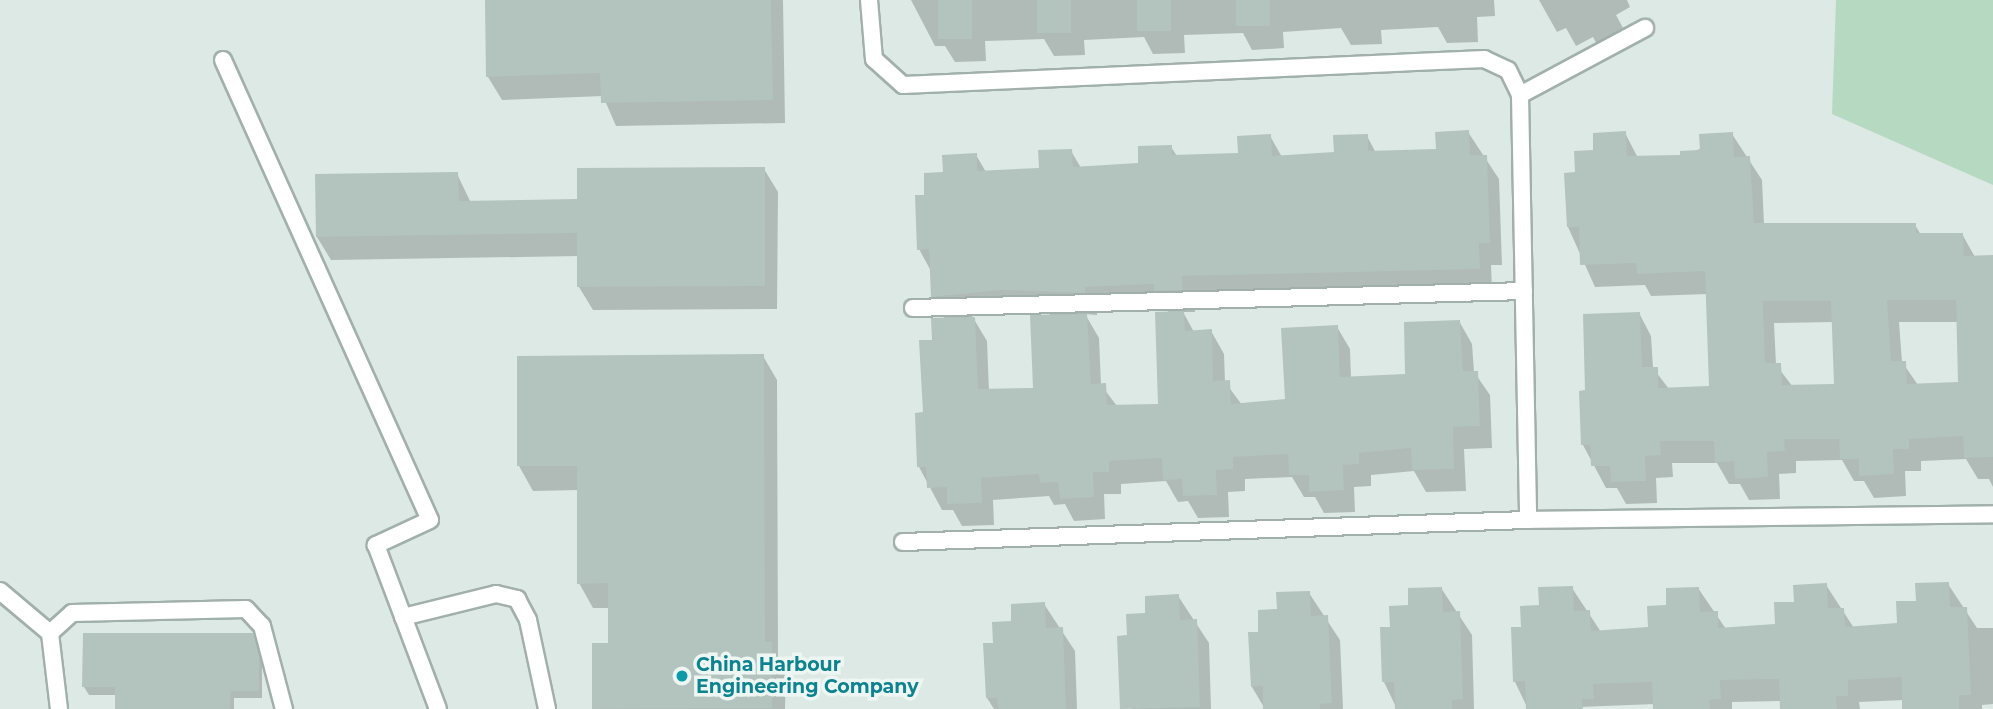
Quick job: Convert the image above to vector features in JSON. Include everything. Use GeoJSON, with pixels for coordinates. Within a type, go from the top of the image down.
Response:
{"type":"FeatureCollection","features":[{"type":"Feature","properties":{"kind":"lane"},"geometry":{"type":"LineString","coordinates":[[869,0],[874,60],[903,85],[1484,59],[1508,70],[1520,95],[1528,520]]}},
{"type":"Feature","properties":{"kind":"lane"},"geometry":{"type":"LineString","coordinates":[[1520,95],[1645,28]]}},
{"type":"Feature","properties":{"kind":"lane"},"geometry":{"type":"LineString","coordinates":[[223,60],[430,520],[376,545],[438,709]]}},
{"type":"Feature","properties":{"kind":"lane"},"geometry":{"type":"LineString","coordinates":[[913,309],[1524,291]]}},
{"type":"Feature","properties":{"kind":"lane"},"geometry":{"type":"LineString","coordinates":[[903,542],[1528,520],[1993,514]]}},
{"type":"Feature","properties":{"kind":"lane"},"geometry":{"type":"LineString","coordinates":[[0,591],[50,633],[60,709]]}},
{"type":"Feature","properties":{"kind":"lane"},"geometry":{"type":"LineString","coordinates":[[403,617],[496,594],[517,598],[528,620],[547,709]]}},
{"type":"Feature","properties":{"kind":"lane"},"geometry":{"type":"LineString","coordinates":[[50,633],[72,612],[246,609],[262,626],[284,709]]}},
{"type":"Feature","properties":{"kind":"green space"},"geometry":{"type":"Polygon","coordinates":[[[1836,0],[1993,0],[1993,185],[1832,114],[1836,0]]]}},
{"type":"Feature","properties":{"kind":"building"},"geometry":{"type":"Polygon","coordinates":[[[485,0],[771,0],[773,100],[601,103],[600,73],[486,77],[485,0]]]}},
{"type":"Feature","properties":{"kind":"building"},"geometry":{"type":"Polygon","coordinates":[[[938,0],[972,0],[972,39],[938,39],[938,0]]]}},
{"type":"Feature","properties":{"kind":"building"},"geometry":{"type":"Polygon","coordinates":[[[1037,0],[1071,0],[1071,33],[1037,33],[1037,0]]]}},
{"type":"Feature","properties":{"kind":"building"},"geometry":{"type":"Polygon","coordinates":[[[1137,0],[1171,0],[1171,31],[1137,31],[1137,0]]]}},
{"type":"Feature","properties":{"kind":"building"},"geometry":{"type":"Polygon","coordinates":[[[1236,0],[1270,0],[1270,26],[1236,26],[1236,0]]]}},
{"type":"Feature","properties":{"kind":"building"},"geometry":{"type":"Polygon","coordinates":[[[1469,130],[1470,155],[1487,155],[1490,243],[1479,243],[1480,269],[1182,276],[1183,290],[1154,291],[1154,284],[1085,287],[1085,293],[1002,290],[931,297],[929,249],[917,250],[915,195],[924,195],[924,173],[943,172],[942,155],[977,153],[977,171],[1039,168],[1038,150],[1072,149],[1073,167],[1138,163],[1138,146],[1172,145],[1172,155],[1238,153],[1237,136],[1271,134],[1272,156],[1334,152],[1333,135],[1368,134],[1368,151],[1436,149],[1435,132],[1469,130]]]}},
{"type":"Feature","properties":{"kind":"building"},"geometry":{"type":"Polygon","coordinates":[[[1626,131],[1627,156],[1680,155],[1680,151],[1700,150],[1699,134],[1733,132],[1734,157],[1750,156],[1754,223],[1916,223],[1916,233],[1963,233],[1964,256],[1993,255],[1993,457],[1964,458],[1963,436],[1909,439],[1909,449],[1893,449],[1894,474],[1859,476],[1859,459],[1840,459],[1839,439],[1784,439],[1785,451],[1767,452],[1768,477],[1735,479],[1734,461],[1715,463],[1714,441],[1660,441],[1661,455],[1645,456],[1646,481],[1611,482],[1610,466],[1591,466],[1590,445],[1581,445],[1579,391],[1585,390],[1583,314],[1640,312],[1642,367],[1658,367],[1658,388],[1709,386],[1705,271],[1637,274],[1636,263],[1580,265],[1579,227],[1567,227],[1564,173],[1575,172],[1574,151],[1593,150],[1593,133],[1626,131]],[[1887,300],[1891,361],[1906,361],[1907,384],[1958,382],[1956,300],[1887,300]],[[1763,301],[1765,363],[1781,363],[1782,385],[1834,384],[1831,301],[1763,301]]]}},
{"type":"Feature","properties":{"kind":"building"},"geometry":{"type":"Polygon","coordinates":[[[765,167],[765,286],[577,287],[577,233],[316,237],[315,174],[458,172],[459,201],[577,199],[577,168],[765,167]]]}},
{"type":"Feature","properties":{"kind":"building"},"geometry":{"type":"Polygon","coordinates":[[[1184,311],[1185,331],[1212,329],[1213,381],[1230,380],[1231,404],[1285,399],[1281,328],[1338,325],[1340,377],[1405,374],[1404,322],[1460,320],[1463,371],[1478,371],[1480,426],[1453,427],[1454,469],[1412,470],[1411,448],[1359,453],[1359,464],[1343,465],[1344,490],[1309,492],[1309,475],[1289,475],[1288,454],[1233,457],[1233,469],[1216,470],[1217,495],[1183,496],[1182,479],[1163,480],[1162,458],[1109,461],[1109,472],[1093,472],[1094,497],[1060,499],[1058,482],[1040,483],[1039,474],[981,478],[982,503],[947,504],[947,487],[927,488],[926,467],[917,467],[915,413],[923,412],[919,340],[932,340],[931,318],[975,317],[978,389],[1033,388],[1030,315],[1087,314],[1091,384],[1106,383],[1107,405],[1158,404],[1155,312],[1184,311]]]}},
{"type":"Feature","properties":{"kind":"building"},"geometry":{"type":"Polygon","coordinates":[[[764,354],[765,642],[772,642],[772,708],[592,709],[592,643],[608,643],[608,583],[577,584],[577,466],[517,466],[517,356],[764,354]]]}},
{"type":"Feature","properties":{"kind":"building"},"geometry":{"type":"Polygon","coordinates":[[[1949,582],[1950,607],[1967,607],[1971,695],[1959,695],[1959,709],[1902,709],[1902,677],[1848,680],[1848,696],[1836,696],[1837,709],[1780,709],[1779,679],[1720,680],[1721,699],[1709,700],[1710,709],[1653,709],[1652,682],[1593,684],[1594,699],[1582,699],[1583,709],[1526,709],[1525,681],[1513,682],[1511,627],[1521,627],[1520,606],[1539,605],[1538,587],[1573,586],[1574,611],[1590,610],[1591,631],[1648,627],[1647,606],[1666,605],[1666,588],[1699,587],[1700,612],[1718,611],[1718,628],[1775,624],[1774,602],[1794,602],[1793,585],[1827,583],[1828,608],[1844,608],[1845,627],[1897,623],[1896,601],[1916,601],[1915,583],[1949,582]]]}},
{"type":"Feature","properties":{"kind":"building"},"geometry":{"type":"Polygon","coordinates":[[[1442,587],[1443,612],[1460,611],[1463,699],[1452,700],[1452,709],[1395,709],[1394,682],[1382,682],[1380,627],[1390,627],[1389,606],[1408,605],[1408,588],[1442,587]]]}},
{"type":"Feature","properties":{"kind":"building"},"geometry":{"type":"Polygon","coordinates":[[[1310,591],[1311,616],[1328,615],[1332,703],[1320,704],[1320,709],[1263,709],[1263,686],[1251,687],[1248,632],[1258,632],[1258,610],[1277,609],[1276,592],[1310,591]]]}},
{"type":"Feature","properties":{"kind":"building"},"geometry":{"type":"Polygon","coordinates":[[[1179,594],[1180,620],[1197,619],[1200,707],[1120,709],[1117,636],[1127,635],[1126,614],[1145,613],[1145,596],[1179,594]]]}},
{"type":"Feature","properties":{"kind":"building"},"geometry":{"type":"Polygon","coordinates":[[[1045,602],[1046,628],[1063,627],[1066,709],[998,709],[997,698],[986,698],[983,643],[993,643],[992,622],[1011,621],[1011,604],[1045,602]]]}},
{"type":"Feature","properties":{"kind":"building"},"geometry":{"type":"Polygon","coordinates":[[[83,633],[253,633],[259,654],[259,691],[231,691],[230,709],[115,709],[115,687],[82,687],[83,633]]]}},
{"type":"Feature","properties":{"kind":"place","name":"China Harbour Engineering Company"},"geometry":{"type":"Point","coordinates":[682,676]}}]}
